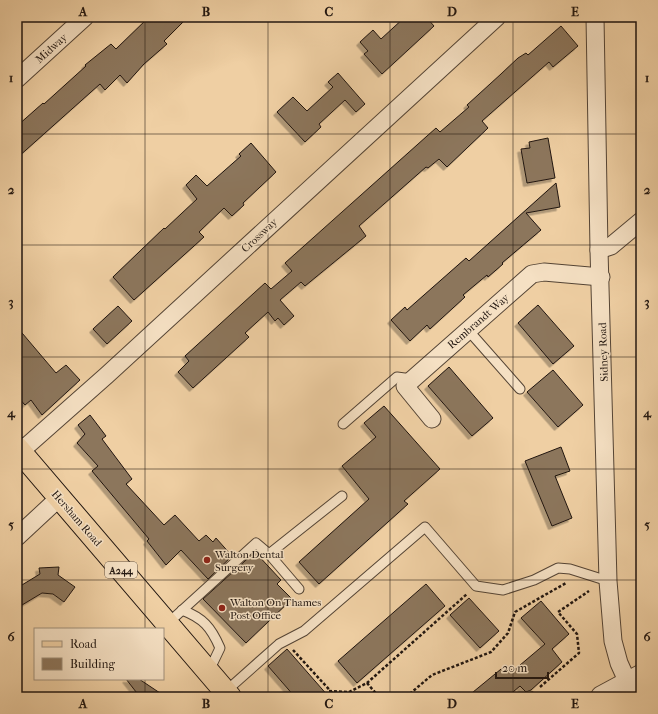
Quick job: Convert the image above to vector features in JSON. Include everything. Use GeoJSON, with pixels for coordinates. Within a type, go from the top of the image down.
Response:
{"type":"FeatureCollection","features":[{"type":"Feature","properties":{"kind":"main road","name":"Hersham Road"},"geometry":{"type":"LineString","coordinates":[[18,450],[60,498],[175,617],[208,672],[228,695]]}},
{"type":"Feature","properties":{"kind":"street","name":"Crossway"},"geometry":{"type":"LineString","coordinates":[[18,450],[107,375],[497,17]]}},
{"type":"Feature","properties":{"kind":"street","name":"Sidney Road"},"geometry":{"type":"LineString","coordinates":[[595,17],[599,250],[601,276],[608,581],[611,599],[613,641],[619,663],[635,680]]}},
{"type":"Feature","properties":{"kind":"street","name":"Midway"},"geometry":{"type":"LineString","coordinates":[[17,79],[78,20]]}},
{"type":"Feature","properties":{"kind":"street"},"geometry":{"type":"LineString","coordinates":[[599,250],[611,246],[641,221]]}},
{"type":"Feature","properties":{"kind":"street","name":"Rembrandt Way"},"geometry":{"type":"LineString","coordinates":[[412,379],[532,274],[544,272],[601,276]]}},
{"type":"Feature","properties":{"kind":"street"},"geometry":{"type":"LineString","coordinates":[[412,379],[405,386],[432,419]]}},
{"type":"Feature","properties":{"kind":"street"},"geometry":{"type":"LineString","coordinates":[[17,537],[60,498]]}},
{"type":"Feature","properties":{"kind":"street"},"geometry":{"type":"LineString","coordinates":[[602,697],[635,680]]}},
{"type":"Feature","properties":{"kind":"lane"},"geometry":{"type":"LineString","coordinates":[[468,330],[520,389]]}},
{"type":"Feature","properties":{"kind":"lane"},"geometry":{"type":"LineString","coordinates":[[343,424],[397,377],[412,379]]}},
{"type":"Feature","properties":{"kind":"lane"},"geometry":{"type":"LineString","coordinates":[[269,554],[342,496]]}},
{"type":"Feature","properties":{"kind":"lane"},"geometry":{"type":"LineString","coordinates":[[228,695],[279,644],[304,631],[425,527],[476,586],[503,590],[534,580],[558,568],[570,569],[608,581]]}},
{"type":"Feature","properties":{"kind":"lane"},"geometry":{"type":"LineString","coordinates":[[175,617],[256,543],[269,554],[299,589]]}},
{"type":"Feature","properties":{"kind":"lane"},"geometry":{"type":"LineString","coordinates":[[175,617],[198,616],[214,634],[220,648],[208,672]]}},
{"type":"Feature","properties":{"kind":"path"},"geometry":{"type":"LineString","coordinates":[[406,697],[432,675],[491,652],[508,633],[515,612],[565,582],[571,584]]}},
{"type":"Feature","properties":{"kind":"path"},"geometry":{"type":"LineString","coordinates":[[329,691],[349,692],[367,683],[476,586]]}},
{"type":"Feature","properties":{"kind":"path"},"geometry":{"type":"LineString","coordinates":[[583,588],[611,599]]}},
{"type":"Feature","properties":{"kind":"path"},"geometry":{"type":"LineString","coordinates":[[530,696],[579,653],[577,634],[558,612],[589,590]]}},
{"type":"Feature","properties":{"kind":"path"},"geometry":{"type":"LineString","coordinates":[[284,641],[336,697]]}},
{"type":"Feature","properties":{"kind":"path"},"geometry":{"type":"LineString","coordinates":[[367,683],[379,697]]}},
{"type":"Feature","properties":{"kind":"building"},"geometry":{"type":"Polygon","coordinates":[[[149,17],[188,17],[164,41],[167,44],[144,64],[127,83],[120,75],[105,90],[100,84],[17,158],[17,126],[43,103],[44,104],[86,66],[85,65],[111,44],[116,49],[149,17]]]}},
{"type":"Feature","properties":{"kind":"building"},"geometry":{"type":"Polygon","coordinates":[[[405,17],[426,17],[434,26],[382,74],[364,54],[368,51],[360,42],[373,30],[381,39],[405,17]]]}},
{"type":"Feature","properties":{"kind":"building"},"geometry":{"type":"Polygon","coordinates":[[[561,26],[578,46],[553,67],[549,62],[482,121],[488,128],[447,167],[439,159],[428,168],[426,167],[359,226],[366,236],[305,286],[301,282],[280,300],[294,316],[284,325],[278,318],[275,321],[268,312],[245,333],[249,337],[193,388],[178,372],[189,361],[185,356],[265,283],[271,289],[292,271],[285,263],[436,128],[440,132],[469,107],[467,105],[518,58],[526,53],[528,55],[561,26]]]}},
{"type":"Feature","properties":{"kind":"building"},"geometry":{"type":"Polygon","coordinates":[[[338,73],[365,104],[356,112],[345,100],[319,124],[321,127],[305,142],[277,112],[293,97],[307,111],[333,87],[328,82],[338,73]]]}},
{"type":"Feature","properties":{"kind":"building"},"geometry":{"type":"Polygon","coordinates":[[[548,138],[555,178],[527,183],[521,149],[530,148],[529,142],[548,138]]]}},
{"type":"Feature","properties":{"kind":"building"},"geometry":{"type":"Polygon","coordinates":[[[251,143],[276,172],[243,203],[244,205],[232,216],[224,208],[199,232],[204,237],[134,300],[113,277],[164,228],[165,229],[197,199],[186,185],[196,175],[207,186],[241,156],[239,154],[251,143]]]}},
{"type":"Feature","properties":{"kind":"building"},"geometry":{"type":"Polygon","coordinates":[[[556,183],[560,207],[526,213],[541,230],[488,277],[487,275],[463,295],[465,297],[430,329],[427,325],[410,341],[391,320],[405,307],[407,310],[466,258],[469,261],[556,183]]]}},
{"type":"Feature","properties":{"kind":"building"},"geometry":{"type":"Polygon","coordinates":[[[538,305],[574,346],[553,364],[518,323],[538,305]]]}},
{"type":"Feature","properties":{"kind":"building"},"geometry":{"type":"Polygon","coordinates":[[[118,306],[132,321],[107,344],[93,329],[118,306]]]}},
{"type":"Feature","properties":{"kind":"building"},"geometry":{"type":"Polygon","coordinates":[[[17,327],[56,373],[66,365],[80,380],[42,415],[31,400],[25,405],[17,396],[17,327]]]}},
{"type":"Feature","properties":{"kind":"building"},"geometry":{"type":"Polygon","coordinates":[[[449,367],[493,418],[472,436],[428,386],[449,367]]]}},
{"type":"Feature","properties":{"kind":"building"},"geometry":{"type":"Polygon","coordinates":[[[553,370],[583,405],[558,427],[527,392],[553,370]]]}},
{"type":"Feature","properties":{"kind":"building"},"geometry":{"type":"Polygon","coordinates":[[[384,406],[440,469],[404,501],[408,504],[319,584],[299,562],[369,499],[342,466],[376,437],[364,423],[384,406]]]}},
{"type":"Feature","properties":{"kind":"building"},"geometry":{"type":"Polygon","coordinates":[[[90,415],[106,436],[102,439],[132,479],[126,484],[164,525],[175,515],[199,541],[206,535],[213,542],[216,538],[232,556],[208,579],[181,550],[166,565],[147,541],[149,539],[92,471],[98,466],[77,443],[85,434],[78,425],[90,415]]]}},
{"type":"Feature","properties":{"kind":"building"},"geometry":{"type":"Polygon","coordinates":[[[561,447],[570,471],[555,476],[572,518],[552,526],[525,461],[561,447]]]}},
{"type":"Feature","properties":{"kind":"building"},"geometry":{"type":"Polygon","coordinates":[[[255,552],[281,580],[277,584],[292,599],[246,643],[203,599],[255,552]]]}},
{"type":"Feature","properties":{"kind":"building"},"geometry":{"type":"Polygon","coordinates":[[[59,567],[58,575],[75,587],[64,602],[53,594],[42,593],[17,608],[17,588],[40,574],[39,568],[59,567]]]}},
{"type":"Feature","properties":{"kind":"building"},"geometry":{"type":"Polygon","coordinates":[[[426,584],[445,606],[357,683],[338,661],[426,584]]]}},
{"type":"Feature","properties":{"kind":"building"},"geometry":{"type":"Polygon","coordinates":[[[469,598],[499,631],[480,648],[450,615],[469,598]]]}},
{"type":"Feature","properties":{"kind":"building"},"geometry":{"type":"Polygon","coordinates":[[[541,601],[569,634],[552,649],[562,662],[531,690],[526,692],[520,686],[507,697],[467,697],[506,665],[513,671],[545,644],[521,618],[541,601]]]}},
{"type":"Feature","properties":{"kind":"building"},"geometry":{"type":"Polygon","coordinates":[[[287,649],[329,697],[295,697],[268,666],[287,649]]]}},
{"type":"Feature","properties":{"kind":"building"},"geometry":{"type":"Polygon","coordinates":[[[127,680],[140,680],[166,697],[140,697],[127,680]]]}},
{"type":"Feature","properties":{"kind":"place","name":"Walton Dental Surgery"},"geometry":{"type":"Point","coordinates":[207,560]}},
{"type":"Feature","properties":{"kind":"place","name":"Walton On Thames Post Office"},"geometry":{"type":"Point","coordinates":[222,608]}}]}
